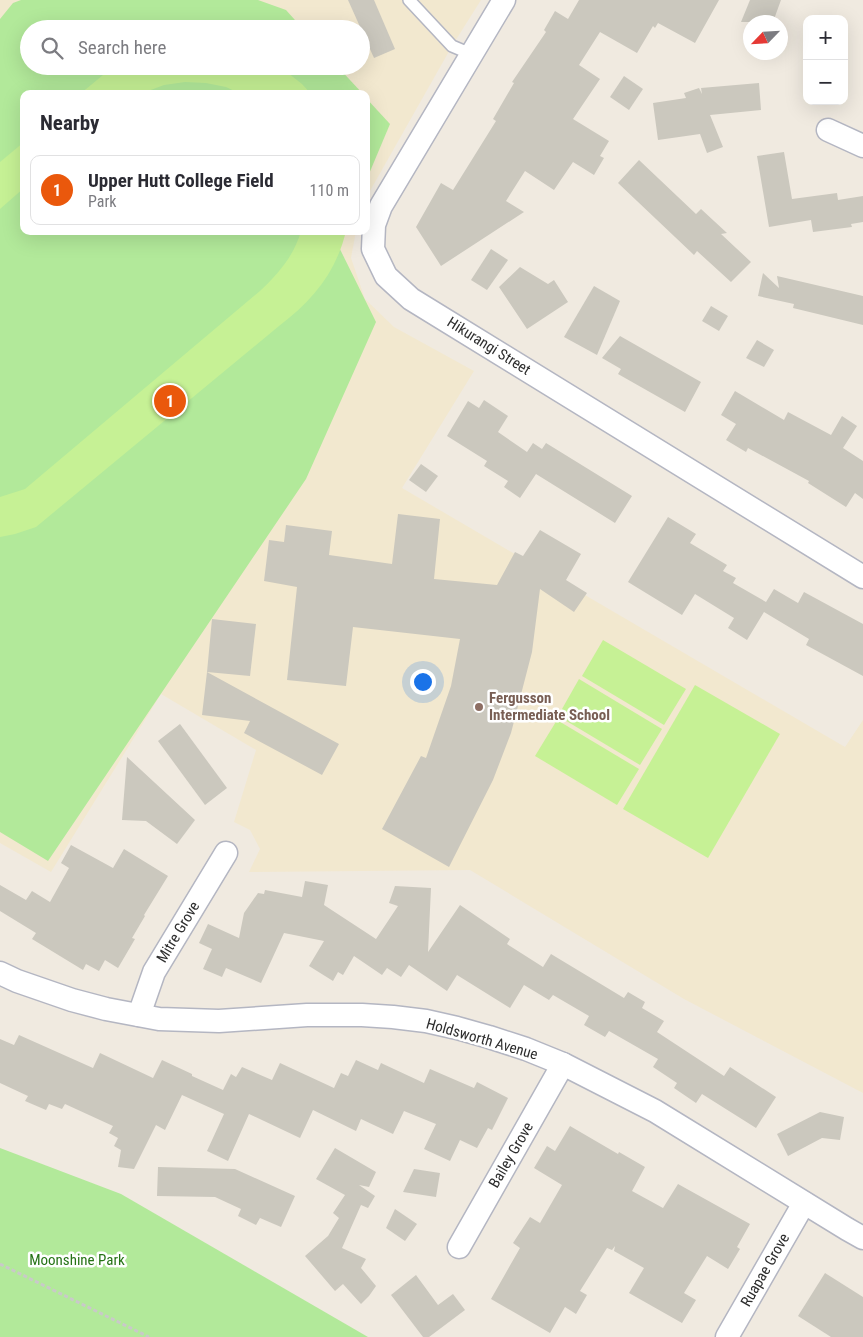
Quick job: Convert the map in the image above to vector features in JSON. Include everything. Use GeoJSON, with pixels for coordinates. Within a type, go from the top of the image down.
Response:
{"type":"FeatureCollection","features":[{"type":"Feature","properties":{"kind":"street","name":"Hikurangi Street"},"geometry":{"type":"LineString","coordinates":[[504,0],[381,206],[374,225],[373,249],[386,276],[411,299],[863,577]]}},
{"type":"Feature","properties":{"kind":"street"},"geometry":{"type":"LineString","coordinates":[[828,130],[863,146]]}},
{"type":"Feature","properties":{"kind":"street","name":"Mitre Grove"},"geometry":{"type":"LineString","coordinates":[[139,1015],[154,972],[226,853]]}},
{"type":"Feature","properties":{"kind":"street","name":"Holdsworth Avenue"},"geometry":{"type":"LineString","coordinates":[[0,973],[72,1000],[106,1009],[159,1019],[219,1021],[307,1015],[393,1017],[426,1021],[457,1028],[526,1049],[563,1064],[655,1111],[847,1230],[863,1238]]}},
{"type":"Feature","properties":{"kind":"street","name":"Bailey Grove"},"geometry":{"type":"LineString","coordinates":[[458,1247],[563,1064]]}},
{"type":"Feature","properties":{"kind":"street","name":"Ruapae Grove"},"geometry":{"type":"LineString","coordinates":[[727,1337],[804,1203]]}},
{"type":"Feature","properties":{"kind":"lane"},"geometry":{"type":"LineString","coordinates":[[409,0],[452,46],[471,54]]}},
{"type":"Feature","properties":{"kind":"path"},"geometry":{"type":"LineString","coordinates":[[0,1264],[149,1337]]}},
{"type":"Feature","properties":{"kind":"shaded area"},"geometry":{"type":"Polygon","coordinates":[[[0,0],[481,0],[452,46],[370,191],[370,90],[20,90],[20,235],[355,235],[351,258],[365,299],[394,327],[474,371],[402,488],[845,747],[863,720],[863,1093],[684,999],[470,870],[249,872],[260,849],[250,830],[234,822],[256,750],[161,694],[51,872],[0,843],[0,0]]]}},
{"type":"Feature","properties":{"kind":"green space"},"geometry":{"type":"Polygon","coordinates":[[[21,0],[258,0],[286,10],[295,20],[20,20],[20,75],[345,75],[359,90],[20,90],[20,235],[333,235],[376,322],[306,479],[48,861],[0,832],[0,19],[13,3],[21,0]]]}},
{"type":"Feature","properties":{"kind":"green space"},"geometry":{"type":"Polygon","coordinates":[[[103,75],[290,75],[307,90],[232,90],[206,83],[185,82],[164,85],[151,90],[85,90],[103,75]]]}},
{"type":"Feature","properties":{"kind":"green space"},"geometry":{"type":"Polygon","coordinates":[[[370,102],[390,124],[370,172],[370,102]]]}},
{"type":"Feature","properties":{"kind":"green space"},"geometry":{"type":"Polygon","coordinates":[[[20,145],[20,192],[0,209],[0,162],[20,145]]]}},
{"type":"Feature","properties":{"kind":"green space"},"geometry":{"type":"Polygon","coordinates":[[[300,235],[345,235],[342,246],[329,273],[302,307],[36,527],[0,537],[0,497],[25,489],[260,291],[285,264],[300,235]]]}},
{"type":"Feature","properties":{"kind":"green space"},"geometry":{"type":"Polygon","coordinates":[[[603,640],[686,689],[664,725],[582,676],[603,640]]]}},
{"type":"Feature","properties":{"kind":"green space"},"geometry":{"type":"Polygon","coordinates":[[[579,679],[662,729],[640,765],[558,716],[579,679]]]}},
{"type":"Feature","properties":{"kind":"green space"},"geometry":{"type":"Polygon","coordinates":[[[695,685],[780,734],[708,858],[623,809],[695,685]]]}},
{"type":"Feature","properties":{"kind":"green space"},"geometry":{"type":"Polygon","coordinates":[[[557,720],[639,769],[617,805],[535,756],[557,720]]]}},
{"type":"Feature","properties":{"kind":"green space","name":"Moonshine Park"},"geometry":{"type":"Polygon","coordinates":[[[0,1148],[121,1194],[368,1337],[0,1337],[0,1148]]]}},
{"type":"Feature","properties":{"kind":"building"},"geometry":{"type":"Polygon","coordinates":[[[348,0],[374,0],[395,49],[374,58],[370,49],[370,20],[357,20],[348,0]]]}},
{"type":"Feature","properties":{"kind":"building"},"geometry":{"type":"Polygon","coordinates":[[[579,0],[719,0],[695,43],[658,23],[655,28],[653,26],[637,53],[600,32],[579,65],[600,79],[573,119],[609,141],[600,156],[604,158],[594,175],[573,162],[554,190],[525,171],[506,201],[524,212],[441,266],[416,227],[441,183],[453,190],[496,121],[493,119],[514,83],[512,82],[546,32],[544,30],[555,11],[568,19],[579,0]]]}},
{"type":"Feature","properties":{"kind":"building"},"geometry":{"type":"Polygon","coordinates":[[[750,0],[781,0],[776,15],[744,15],[750,0]]]}},
{"type":"Feature","properties":{"kind":"building"},"geometry":{"type":"Polygon","coordinates":[[[624,76],[643,89],[629,110],[610,97],[624,76]]]}},
{"type":"Feature","properties":{"kind":"building"},"geometry":{"type":"Polygon","coordinates":[[[759,83],[761,110],[710,115],[723,147],[707,153],[700,134],[658,140],[653,103],[686,98],[684,93],[699,88],[702,94],[701,88],[759,83]]]}},
{"type":"Feature","properties":{"kind":"building"},"geometry":{"type":"Polygon","coordinates":[[[784,152],[792,199],[837,193],[838,200],[863,196],[863,222],[851,224],[852,227],[813,232],[811,220],[769,227],[757,156],[784,152]]]}},
{"type":"Feature","properties":{"kind":"building"},"geometry":{"type":"Polygon","coordinates":[[[639,160],[696,214],[701,209],[727,233],[721,234],[751,262],[731,282],[697,251],[694,255],[618,183],[639,160]]]}},
{"type":"Feature","properties":{"kind":"building"},"geometry":{"type":"Polygon","coordinates":[[[491,249],[508,260],[487,290],[471,280],[491,249]]]}},
{"type":"Feature","properties":{"kind":"building"},"geometry":{"type":"Polygon","coordinates":[[[520,267],[548,284],[554,280],[568,302],[527,329],[499,287],[520,267]]]}},
{"type":"Feature","properties":{"kind":"building"},"geometry":{"type":"Polygon","coordinates":[[[763,273],[779,288],[777,276],[863,296],[863,325],[793,308],[794,304],[758,296],[763,273]]]}},
{"type":"Feature","properties":{"kind":"building"},"geometry":{"type":"Polygon","coordinates":[[[594,286],[620,301],[597,355],[564,337],[594,286]]]}},
{"type":"Feature","properties":{"kind":"building"},"geometry":{"type":"Polygon","coordinates":[[[711,306],[728,316],[719,331],[702,321],[711,306]]]}},
{"type":"Feature","properties":{"kind":"building"},"geometry":{"type":"Polygon","coordinates":[[[620,336],[701,382],[685,412],[618,374],[621,369],[602,358],[620,336]]]}},
{"type":"Feature","properties":{"kind":"building"},"geometry":{"type":"Polygon","coordinates":[[[757,340],[774,350],[764,367],[746,358],[757,340]]]}},
{"type":"Feature","properties":{"kind":"building"},"geometry":{"type":"Polygon","coordinates":[[[735,391],[784,420],[788,412],[831,435],[842,416],[857,426],[843,448],[863,461],[863,499],[855,493],[846,507],[808,483],[809,481],[748,448],[746,452],[726,440],[736,424],[721,415],[735,391]]]}},
{"type":"Feature","properties":{"kind":"building"},"geometry":{"type":"Polygon","coordinates":[[[484,400],[508,416],[498,432],[527,452],[533,443],[542,449],[546,443],[632,496],[615,523],[536,474],[520,498],[504,487],[508,481],[484,466],[487,461],[447,436],[468,401],[479,408],[484,400]]]}},
{"type":"Feature","properties":{"kind":"building"},"geometry":{"type":"Polygon","coordinates":[[[421,464],[438,476],[426,492],[409,480],[421,464]]]}},
{"type":"Feature","properties":{"kind":"building"},"geometry":{"type":"Polygon","coordinates":[[[398,514],[440,519],[434,579],[497,585],[515,552],[523,556],[540,530],[581,554],[566,580],[587,593],[574,612],[540,589],[532,652],[511,733],[493,780],[449,867],[382,829],[421,756],[426,758],[451,686],[460,639],[353,627],[346,686],[287,680],[297,587],[264,581],[269,540],[284,542],[286,525],[332,531],[329,555],[392,564],[398,514]]]}},
{"type":"Feature","properties":{"kind":"building"},"geometry":{"type":"Polygon","coordinates":[[[668,517],[696,534],[690,543],[727,565],[723,571],[736,578],[733,583],[766,602],[774,589],[798,603],[804,592],[863,624],[863,676],[806,645],[809,639],[764,612],[747,640],[728,628],[734,618],[695,594],[682,615],[628,582],[668,517]]]}},
{"type":"Feature","properties":{"kind":"building"},"geometry":{"type":"Polygon","coordinates":[[[212,619],[256,624],[250,676],[207,672],[212,619]]]}},
{"type":"Feature","properties":{"kind":"building"},"geometry":{"type":"Polygon","coordinates":[[[207,672],[339,744],[322,775],[244,733],[250,721],[202,715],[207,672]]]}},
{"type":"Feature","properties":{"kind":"building"},"geometry":{"type":"Polygon","coordinates":[[[180,724],[227,788],[205,805],[158,741],[180,724]]]}},
{"type":"Feature","properties":{"kind":"building"},"geometry":{"type":"Polygon","coordinates":[[[127,757],[195,820],[177,844],[146,821],[122,820],[127,757]]]}},
{"type":"Feature","properties":{"kind":"building"},"geometry":{"type":"Polygon","coordinates":[[[71,845],[113,868],[124,849],[168,876],[144,915],[132,938],[135,939],[118,968],[105,960],[99,971],[86,964],[83,970],[32,939],[36,933],[0,911],[0,885],[26,900],[32,891],[50,902],[69,868],[61,863],[71,845]]]}},
{"type":"Feature","properties":{"kind":"building"},"geometry":{"type":"Polygon","coordinates":[[[305,881],[328,885],[324,905],[376,939],[398,906],[389,903],[395,886],[431,888],[428,952],[460,905],[510,939],[507,944],[543,967],[551,954],[624,998],[628,992],[645,1002],[642,1008],[664,1021],[657,1032],[724,1076],[730,1067],[776,1097],[756,1128],[702,1094],[696,1103],[674,1088],[677,1083],[653,1067],[658,1059],[609,1031],[605,1037],[584,1025],[589,1016],[553,995],[549,1000],[524,985],[510,1008],[457,975],[447,991],[409,965],[401,977],[387,968],[382,975],[354,956],[343,975],[338,972],[333,981],[309,966],[324,941],[284,933],[261,983],[226,968],[222,977],[203,969],[212,949],[199,943],[208,924],[239,938],[244,913],[258,893],[264,894],[265,890],[302,897],[305,881]]]}},
{"type":"Feature","properties":{"kind":"building"},"geometry":{"type":"Polygon","coordinates":[[[19,1035],[93,1068],[100,1053],[153,1078],[162,1060],[223,1090],[231,1074],[236,1077],[242,1067],[272,1080],[280,1063],[334,1088],[341,1073],[348,1076],[356,1060],[378,1070],[381,1063],[424,1083],[430,1069],[474,1088],[477,1082],[508,1098],[492,1130],[488,1128],[477,1148],[460,1140],[450,1161],[424,1149],[436,1124],[404,1111],[393,1134],[361,1119],[356,1131],[313,1110],[300,1138],[249,1114],[228,1161],[207,1151],[224,1114],[182,1095],[165,1130],[156,1125],[134,1169],[118,1167],[121,1150],[114,1146],[118,1138],[109,1133],[113,1126],[65,1104],[62,1109],[49,1104],[46,1110],[25,1101],[28,1096],[0,1083],[0,1039],[14,1045],[19,1035]]]}},
{"type":"Feature","properties":{"kind":"building"},"geometry":{"type":"Polygon","coordinates":[[[820,1112],[844,1117],[840,1140],[822,1138],[788,1156],[777,1134],[820,1112]]]}},
{"type":"Feature","properties":{"kind":"building"},"geometry":{"type":"Polygon","coordinates":[[[570,1126],[618,1154],[619,1152],[645,1167],[632,1191],[663,1208],[678,1184],[750,1224],[737,1247],[740,1249],[728,1269],[707,1256],[684,1293],[696,1300],[682,1323],[629,1293],[644,1268],[614,1251],[615,1246],[612,1250],[607,1248],[580,1291],[587,1295],[576,1314],[565,1307],[550,1333],[491,1299],[520,1248],[513,1243],[530,1217],[540,1223],[562,1185],[534,1168],[547,1146],[555,1151],[570,1126]]]}},
{"type":"Feature","properties":{"kind":"building"},"geometry":{"type":"Polygon","coordinates":[[[335,1148],[376,1172],[369,1187],[359,1185],[375,1196],[368,1208],[361,1205],[342,1248],[366,1259],[361,1268],[376,1286],[361,1304],[343,1284],[335,1291],[305,1256],[328,1236],[339,1218],[333,1213],[345,1195],[316,1179],[335,1148]]]}},
{"type":"Feature","properties":{"kind":"building"},"geometry":{"type":"Polygon","coordinates":[[[158,1167],[235,1169],[295,1196],[281,1227],[260,1218],[256,1225],[238,1216],[241,1209],[215,1197],[157,1196],[158,1167]]]}},
{"type":"Feature","properties":{"kind":"building"},"geometry":{"type":"Polygon","coordinates":[[[414,1169],[440,1173],[436,1197],[403,1192],[414,1169]]]}},
{"type":"Feature","properties":{"kind":"building"},"geometry":{"type":"Polygon","coordinates":[[[395,1209],[417,1224],[405,1241],[386,1228],[395,1209]]]}},
{"type":"Feature","properties":{"kind":"building"},"geometry":{"type":"Polygon","coordinates":[[[825,1273],[863,1297],[863,1337],[831,1337],[798,1316],[825,1273]]]}},
{"type":"Feature","properties":{"kind":"building"},"geometry":{"type":"Polygon","coordinates":[[[416,1275],[438,1305],[453,1294],[465,1310],[429,1337],[423,1337],[391,1295],[416,1275]]]}},
{"type":"Feature","properties":{"kind":"place","name":"Upper Hutt College Field"},"geometry":{"type":"Point","coordinates":[170,401]}},
{"type":"Feature","properties":{"kind":"place","name":"Fergusson Intermediate School"},"geometry":{"type":"Point","coordinates":[479,707]}}]}
